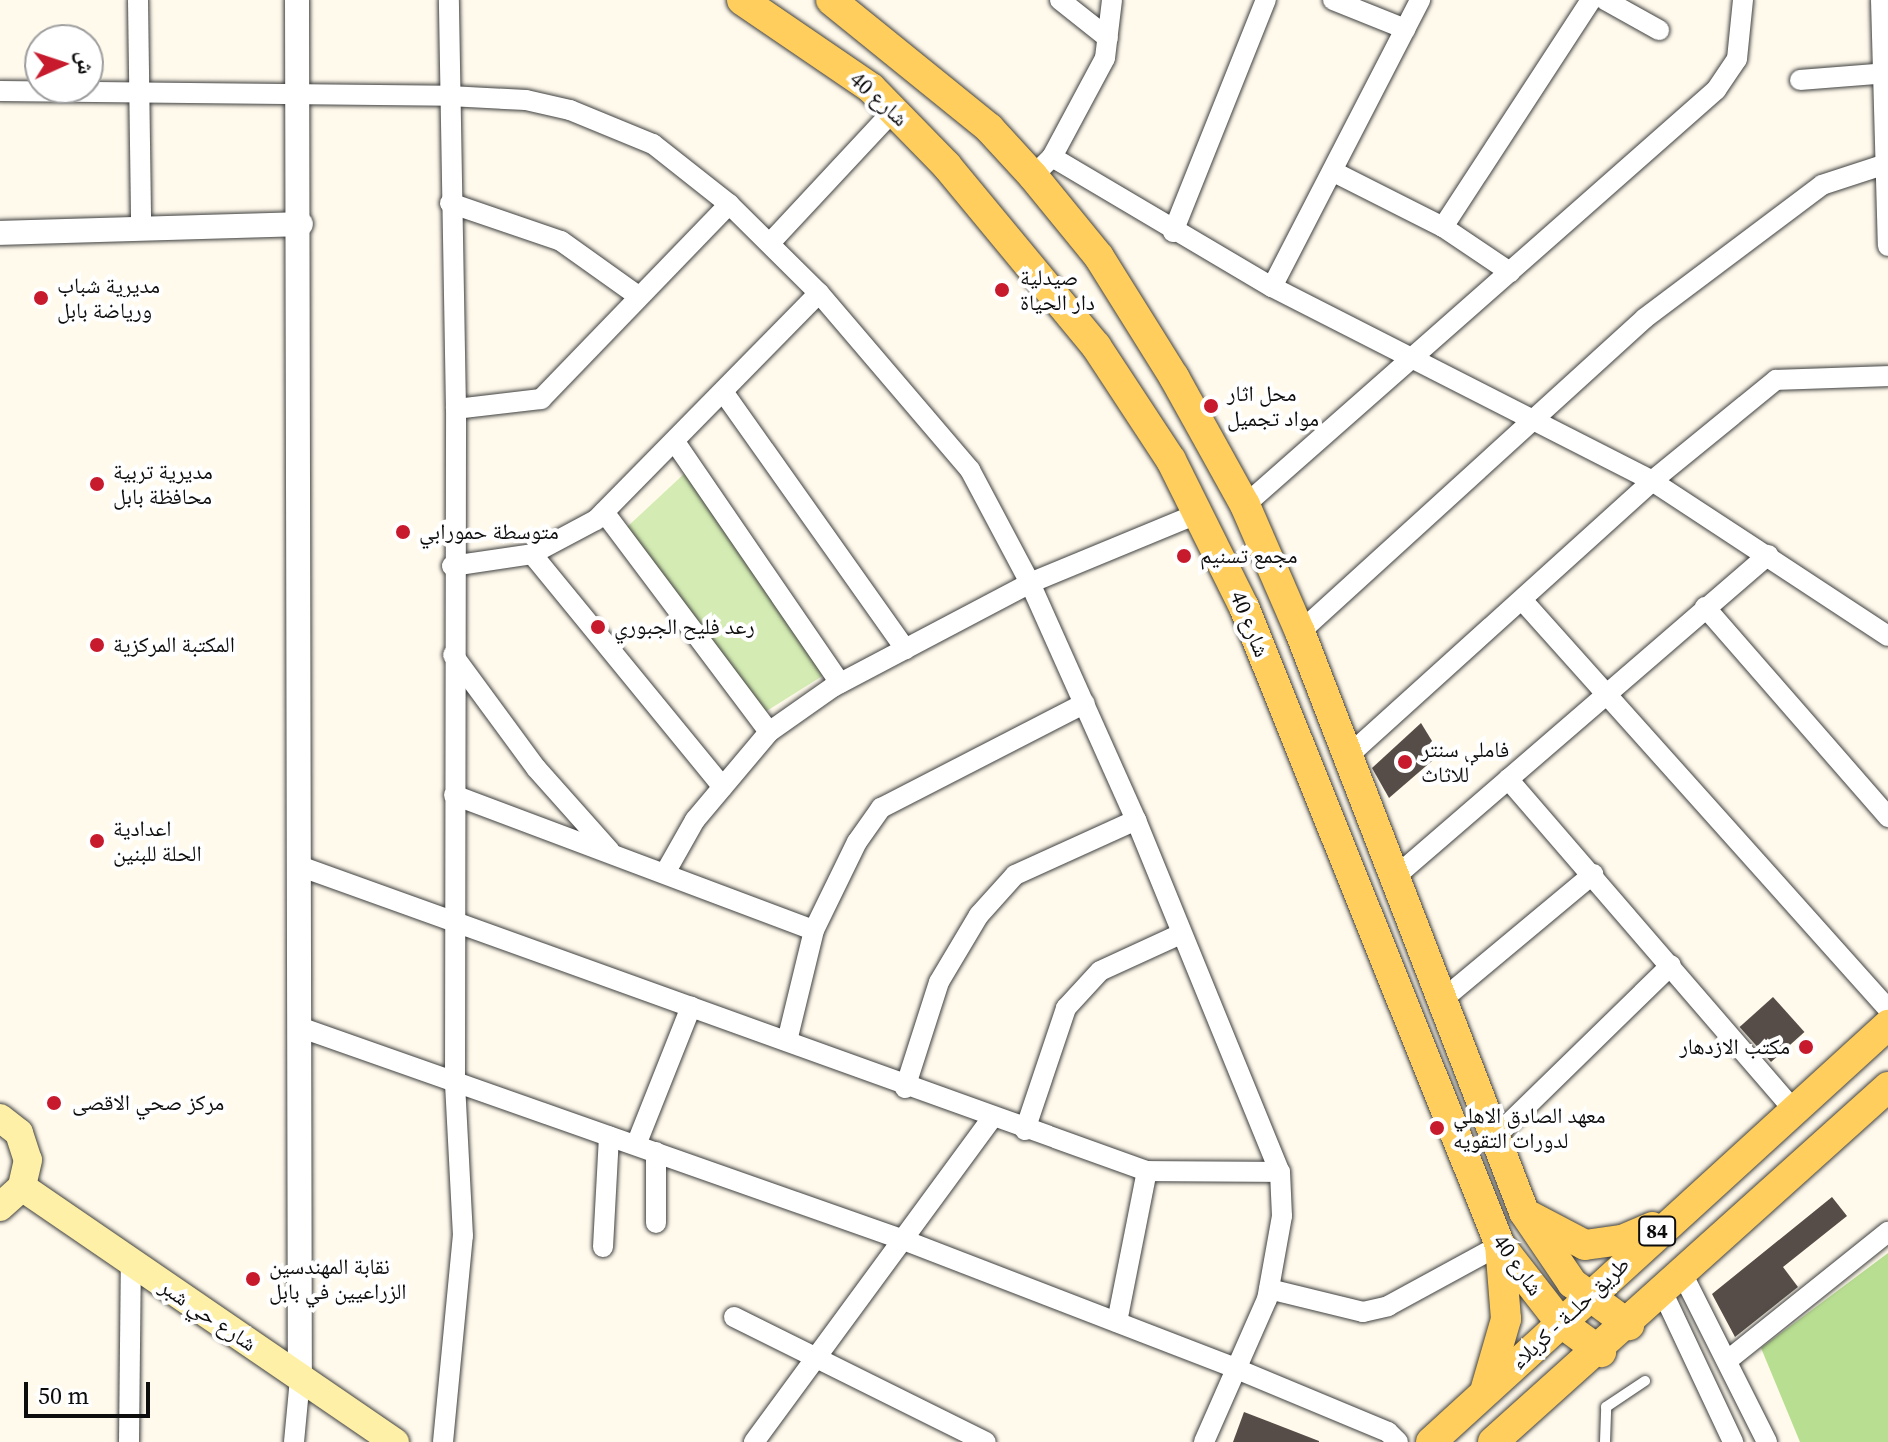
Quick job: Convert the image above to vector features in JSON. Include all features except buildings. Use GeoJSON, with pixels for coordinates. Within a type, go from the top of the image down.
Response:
{"type":"FeatureCollection","features":[{"type":"Feature","properties":{"kind":"main road","name":"شارع 40"},"geometry":{"type":"LineString","coordinates":[[742,0],[794,31],[894,110],[1009,237],[1114,372],[1199,513],[1244,607],[1500,1245],[1560,1322],[1601,1352]]}},
{"type":"Feature","properties":{"kind":"main road","name":"شارع 40"},"geometry":{"type":"LineString","coordinates":[[831,0],[989,128],[1043,167],[1155,346],[1245,505],[1300,632],[1497,1135],[1524,1212],[1539,1242],[1587,1295],[1629,1325]]}},
{"type":"Feature","properties":{"kind":"main road"},"geometry":{"type":"LineString","coordinates":[[1114,372],[1138,369],[1155,346]]}},
{"type":"Feature","properties":{"kind":"main road"},"geometry":{"type":"LineString","coordinates":[[1147,424],[1162,404],[1187,400]]}},
{"type":"Feature","properties":{"kind":"main road","name":"طريق حلــة - كربلاء"},"geometry":{"type":"LineString","coordinates":[[1431,1442],[1669,1220],[1888,1025]]}},
{"type":"Feature","properties":{"kind":"main road","name":"طريق حلــة - كربلاء"},"geometry":{"type":"LineString","coordinates":[[1493,1442],[1629,1325],[1678,1293],[1888,1087]]}},
{"type":"Feature","properties":{"kind":"main road"},"geometry":{"type":"LineString","coordinates":[[0,1118],[25,1146],[22,1187],[0,1207]]}},
{"type":"Feature","properties":{"kind":"main road","name":"شارع حي شبر"},"geometry":{"type":"LineString","coordinates":[[22,1187],[395,1442]]}},
{"type":"Feature","properties":{"kind":"main road"},"geometry":{"type":"LineString","coordinates":[[1524,1212],[1555,1235],[1585,1245],[1622,1240],[1669,1220]]}},
{"type":"Feature","properties":{"kind":"main road"},"geometry":{"type":"LineString","coordinates":[[1484,1393],[1506,1319],[1500,1245]]}},
{"type":"Feature","properties":{"kind":"street"},"geometry":{"type":"LineString","coordinates":[[138,0],[141,226]]}},
{"type":"Feature","properties":{"kind":"street"},"geometry":{"type":"LineString","coordinates":[[294,1442],[300,1379],[302,1028],[301,224],[297,0]]}},
{"type":"Feature","properties":{"kind":"street"},"geometry":{"type":"LineString","coordinates":[[443,1442],[463,1236],[455,1081],[452,566],[456,409],[450,203],[449,0]]}},
{"type":"Feature","properties":{"kind":"street"},"geometry":{"type":"LineString","coordinates":[[1060,0],[1108,38]]}},
{"type":"Feature","properties":{"kind":"street"},"geometry":{"type":"LineString","coordinates":[[1112,0],[1105,58],[1043,167],[1173,232],[1410,359],[1652,481],[1888,636]]}},
{"type":"Feature","properties":{"kind":"street"},"geometry":{"type":"LineString","coordinates":[[1173,232],[1266,0]]}},
{"type":"Feature","properties":{"kind":"street"},"geometry":{"type":"LineString","coordinates":[[1333,0],[1405,29]]}},
{"type":"Feature","properties":{"kind":"street"},"geometry":{"type":"LineString","coordinates":[[1272,287],[1420,0]]}},
{"type":"Feature","properties":{"kind":"street"},"geometry":{"type":"LineString","coordinates":[[1443,227],[1591,0]]}},
{"type":"Feature","properties":{"kind":"street"},"geometry":{"type":"LineString","coordinates":[[1605,0],[1659,30]]}},
{"type":"Feature","properties":{"kind":"street"},"geometry":{"type":"LineString","coordinates":[[1245,505],[1716,90],[1737,59],[1743,0]]}},
{"type":"Feature","properties":{"kind":"street"},"geometry":{"type":"LineString","coordinates":[[1881,0],[1886,73],[1888,246]]}},
{"type":"Feature","properties":{"kind":"street"},"geometry":{"type":"LineString","coordinates":[[1800,80],[1886,73]]}},
{"type":"Feature","properties":{"kind":"street"},"geometry":{"type":"LineString","coordinates":[[0,91],[449,96],[526,100],[614,123],[653,144],[729,204],[819,293],[970,470],[1030,583],[1136,820],[1280,1172],[1282,1216],[1269,1289],[1232,1367],[1204,1442]]}},
{"type":"Feature","properties":{"kind":"street"},"geometry":{"type":"LineString","coordinates":[[770,243],[894,110]]}},
{"type":"Feature","properties":{"kind":"street"},"geometry":{"type":"LineString","coordinates":[[1300,632],[1536,421],[1645,318],[1762,226],[1822,185],[1886,164]]}},
{"type":"Feature","properties":{"kind":"street"},"geometry":{"type":"LineString","coordinates":[[1334,172],[1443,227],[1510,272]]}},
{"type":"Feature","properties":{"kind":"street"},"geometry":{"type":"LineString","coordinates":[[450,203],[561,241],[638,296]]}},
{"type":"Feature","properties":{"kind":"street"},"geometry":{"type":"LineString","coordinates":[[456,409],[541,399],[729,204]]}},
{"type":"Feature","properties":{"kind":"street"},"geometry":{"type":"LineString","coordinates":[[0,233],[141,226],[301,224]]}},
{"type":"Feature","properties":{"kind":"street"},"geometry":{"type":"LineString","coordinates":[[452,566],[532,554],[604,512],[819,293]]}},
{"type":"Feature","properties":{"kind":"street"},"geometry":{"type":"LineString","coordinates":[[1348,756],[1523,601],[1652,481],[1776,380],[1888,376]]}},
{"type":"Feature","properties":{"kind":"street"},"geometry":{"type":"LineString","coordinates":[[724,393],[905,649]]}},
{"type":"Feature","properties":{"kind":"street"},"geometry":{"type":"LineString","coordinates":[[675,442],[840,683]]}},
{"type":"Feature","properties":{"kind":"street"},"geometry":{"type":"LineString","coordinates":[[604,512],[769,732]]}},
{"type":"Feature","properties":{"kind":"street"},"geometry":{"type":"LineString","coordinates":[[665,873],[695,820],[769,732],[840,683],[1030,583],[1199,513]]}},
{"type":"Feature","properties":{"kind":"street"},"geometry":{"type":"LineString","coordinates":[[532,554],[723,787]]}},
{"type":"Feature","properties":{"kind":"street"},"geometry":{"type":"LineString","coordinates":[[1395,877],[1768,555]]}},
{"type":"Feature","properties":{"kind":"street"},"geometry":{"type":"LineString","coordinates":[[1523,601],[1888,1009]]}},
{"type":"Feature","properties":{"kind":"street"},"geometry":{"type":"LineString","coordinates":[[1705,607],[1888,817]]}},
{"type":"Feature","properties":{"kind":"street"},"geometry":{"type":"LineString","coordinates":[[453,655],[536,768],[613,854]]}},
{"type":"Feature","properties":{"kind":"street"},"geometry":{"type":"LineString","coordinates":[[787,1041],[814,930],[857,842],[881,808],[1085,703]]}},
{"type":"Feature","properties":{"kind":"street"},"geometry":{"type":"LineString","coordinates":[[1508,779],[1792,1108]]}},
{"type":"Feature","properties":{"kind":"street"},"geometry":{"type":"LineString","coordinates":[[454,795],[814,930]]}},
{"type":"Feature","properties":{"kind":"street"},"geometry":{"type":"LineString","coordinates":[[905,1088],[939,982],[979,915],[1015,875],[1136,820]]}},
{"type":"Feature","properties":{"kind":"street"},"geometry":{"type":"LineString","coordinates":[[302,867],[787,1041],[905,1088],[1147,1171],[1280,1172]]}},
{"type":"Feature","properties":{"kind":"street"},"geometry":{"type":"LineString","coordinates":[[1442,1000],[1593,874]]}},
{"type":"Feature","properties":{"kind":"street"},"geometry":{"type":"LineString","coordinates":[[1025,1130],[1066,1008],[1100,971],[1181,934]]}},
{"type":"Feature","properties":{"kind":"street"},"geometry":{"type":"LineString","coordinates":[[1497,1135],[1671,965]]}},
{"type":"Feature","properties":{"kind":"street"},"geometry":{"type":"LineString","coordinates":[[636,1145],[691,1007]]}},
{"type":"Feature","properties":{"kind":"street"},"geometry":{"type":"LineString","coordinates":[[302,1028],[901,1239],[1232,1367],[1388,1432],[1398,1442]]}},
{"type":"Feature","properties":{"kind":"street"},"geometry":{"type":"LineString","coordinates":[[754,1442],[992,1118]]}},
{"type":"Feature","properties":{"kind":"street"},"geometry":{"type":"LineString","coordinates":[[603,1247],[609,1136]]}},
{"type":"Feature","properties":{"kind":"street"},"geometry":{"type":"LineString","coordinates":[[656,1152],[656,1223]]}},
{"type":"Feature","properties":{"kind":"street"},"geometry":{"type":"LineString","coordinates":[[1117,1322],[1147,1171]]}},
{"type":"Feature","properties":{"kind":"street"},"geometry":{"type":"LineString","coordinates":[[1728,1360],[1888,1232]]}},
{"type":"Feature","properties":{"kind":"street"},"geometry":{"type":"LineString","coordinates":[[1269,1289],[1363,1312],[1388,1306],[1500,1245]]}},
{"type":"Feature","properties":{"kind":"street"},"geometry":{"type":"LineString","coordinates":[[129,1442],[131,1263]]}},
{"type":"Feature","properties":{"kind":"street"},"geometry":{"type":"LineString","coordinates":[[1678,1293],[1728,1360],[1767,1442]]}},
{"type":"Feature","properties":{"kind":"street"},"geometry":{"type":"LineString","coordinates":[[1678,1293],[1733,1442]]}},
{"type":"Feature","properties":{"kind":"street"},"geometry":{"type":"LineString","coordinates":[[734,1317],[986,1442]]}},
{"type":"Feature","properties":{"kind":"lane"},"geometry":{"type":"LineString","coordinates":[[1605,1442],[1606,1407],[1645,1381]]}},
{"type":"Feature","properties":{"kind":"green space"},"geometry":{"type":"Polygon","coordinates":[[[685,473],[824,675],[765,712],[627,527],[685,473]]]}},
{"type":"Feature","properties":{"kind":"green space"},"geometry":{"type":"Polygon","coordinates":[[[1888,1253],[1888,1442],[1800,1442],[1761,1348],[1888,1253]]]}},
{"type":"Feature","properties":{"kind":"place","name":"صيدلية دار الحياة"},"geometry":{"type":"Point","coordinates":[1002,290]}},
{"type":"Feature","properties":{"kind":"place","name":"مديرية شباب ورياضة بابل"},"geometry":{"type":"Point","coordinates":[41,298]}},
{"type":"Feature","properties":{"kind":"place","name":"محل اثار مواد تجميل"},"geometry":{"type":"Point","coordinates":[1211,406]}},
{"type":"Feature","properties":{"kind":"place","name":"مديرية تربية محافظة بابل"},"geometry":{"type":"Point","coordinates":[97,484]}},
{"type":"Feature","properties":{"kind":"place","name":"متوسطة حمورابي"},"geometry":{"type":"Point","coordinates":[403,532]}},
{"type":"Feature","properties":{"kind":"place","name":"مجمع تسنيم"},"geometry":{"type":"Point","coordinates":[1184,556]}},
{"type":"Feature","properties":{"kind":"place","name":"رعد فليح الجبوري"},"geometry":{"type":"Point","coordinates":[598,627]}},
{"type":"Feature","properties":{"kind":"place","name":"المكتبة المركزية"},"geometry":{"type":"Point","coordinates":[97,645]}},
{"type":"Feature","properties":{"kind":"place","name":"فاملي سنتر للاثاث"},"geometry":{"type":"Point","coordinates":[1405,762]}},
{"type":"Feature","properties":{"kind":"place","name":"اعدادية الحلة للبنين"},"geometry":{"type":"Point","coordinates":[97,841]}},
{"type":"Feature","properties":{"kind":"place","name":"مكتب الازدهار"},"geometry":{"type":"Point","coordinates":[1806,1047]}},
{"type":"Feature","properties":{"kind":"place","name":"مركز صحي الاقصى"},"geometry":{"type":"Point","coordinates":[54,1103]}},
{"type":"Feature","properties":{"kind":"place","name":"معهد الصادق الاهلي لدورات التقويه"},"geometry":{"type":"Point","coordinates":[1437,1128]}},
{"type":"Feature","properties":{"kind":"place","name":"نقابة المهندسين الزراعيين في بابل"},"geometry":{"type":"Point","coordinates":[253,1279]}}]}
